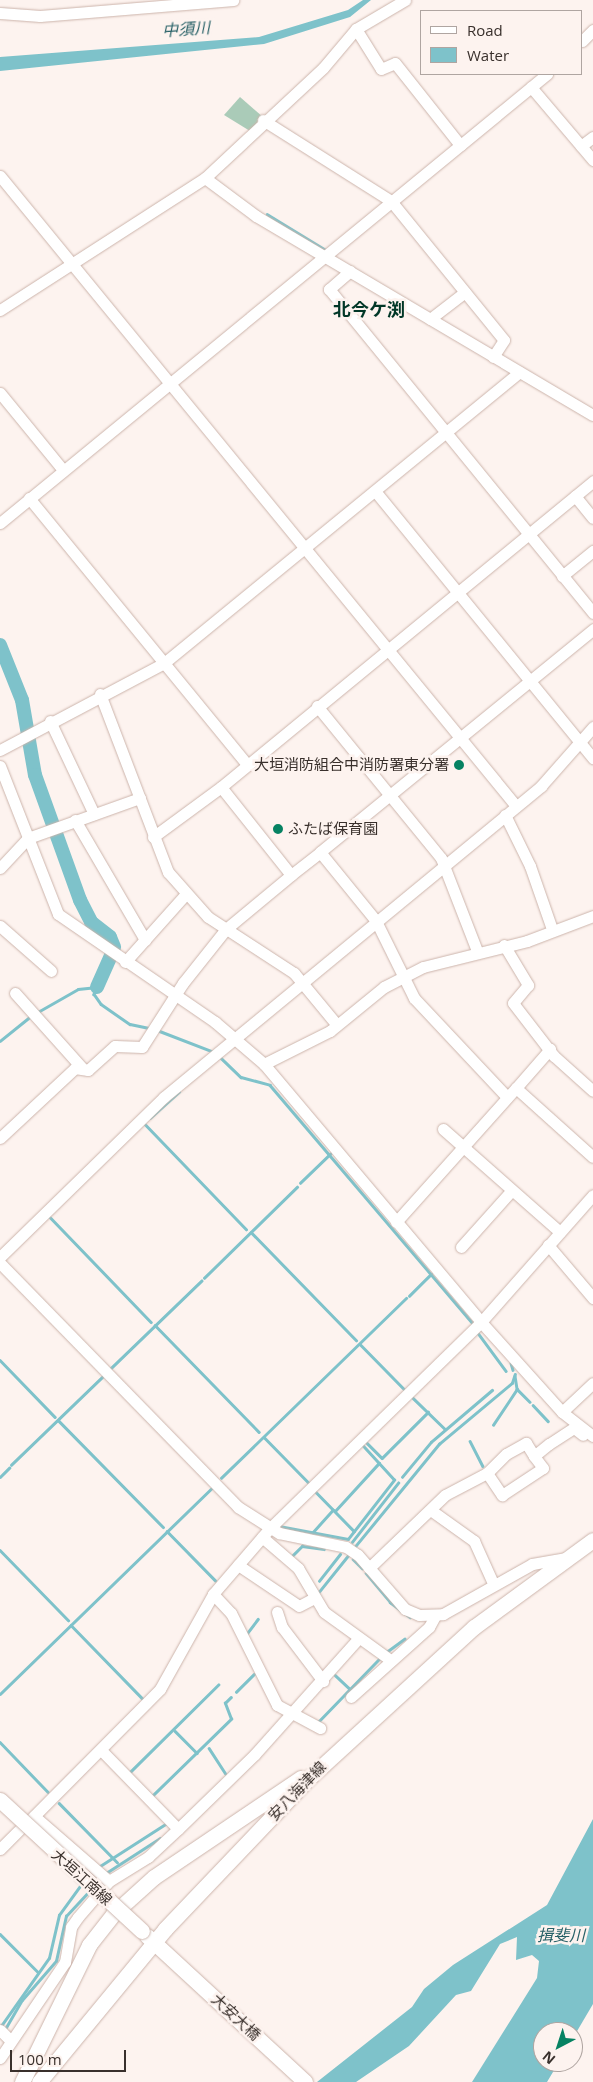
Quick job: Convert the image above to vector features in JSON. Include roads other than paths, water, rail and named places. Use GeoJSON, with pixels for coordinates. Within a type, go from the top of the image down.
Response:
{"type":"FeatureCollection","features":[{"type":"Feature","properties":{"kind":"main road","name":"安八海津線"},"geometry":{"type":"LineString","coordinates":[[38,2082],[154,1942],[308,1779],[474,1628],[593,1540]]}},
{"type":"Feature","properties":{"kind":"main road"},"geometry":{"type":"LineString","coordinates":[[22,2082],[81,1960],[113,1914],[178,1860],[300,1778],[308,1779]]}},
{"type":"Feature","properties":{"kind":"main road","name":"大垣江南線"},"geometry":{"type":"LineString","coordinates":[[0,1800],[167,1952]]}},
{"type":"Feature","properties":{"kind":"main road","name":"大安大橋"},"geometry":{"type":"LineString","coordinates":[[167,1952],[305,2082]]}},
{"type":"Feature","properties":{"kind":"street"},"geometry":{"type":"LineString","coordinates":[[0,310],[205,178],[263,120],[323,68],[356,29],[405,0]]}},
{"type":"Feature","properties":{"kind":"street"},"geometry":{"type":"LineString","coordinates":[[0,13],[40,16],[132,5],[227,1]]}},
{"type":"Feature","properties":{"kind":"street"},"geometry":{"type":"LineString","coordinates":[[356,29],[381,69],[395,63],[460,145]]}},
{"type":"Feature","properties":{"kind":"street"},"geometry":{"type":"LineString","coordinates":[[583,41],[593,30]]}},
{"type":"Feature","properties":{"kind":"street"},"geometry":{"type":"LineString","coordinates":[[0,523],[546,75]]}},
{"type":"Feature","properties":{"kind":"street"},"geometry":{"type":"LineString","coordinates":[[531,87],[593,160]]}},
{"type":"Feature","properties":{"kind":"street"},"geometry":{"type":"LineString","coordinates":[[263,120],[391,201],[504,340],[494,357]]}},
{"type":"Feature","properties":{"kind":"street"},"geometry":{"type":"LineString","coordinates":[[581,146],[593,137]]}},
{"type":"Feature","properties":{"kind":"street"},"geometry":{"type":"LineString","coordinates":[[0,176],[516,806]]}},
{"type":"Feature","properties":{"kind":"street"},"geometry":{"type":"LineString","coordinates":[[205,178],[256,216],[593,415]]}},
{"type":"Feature","properties":{"kind":"street"},"geometry":{"type":"LineString","coordinates":[[350,271],[329,289],[593,613]]}},
{"type":"Feature","properties":{"kind":"street"},"geometry":{"type":"LineString","coordinates":[[430,319],[465,292]]}},
{"type":"Feature","properties":{"kind":"street"},"geometry":{"type":"LineString","coordinates":[[0,750],[100,694],[164,663],[519,372]]}},
{"type":"Feature","properties":{"kind":"street"},"geometry":{"type":"LineString","coordinates":[[0,392],[63,470]]}},
{"type":"Feature","properties":{"kind":"street"},"geometry":{"type":"LineString","coordinates":[[154,837],[221,787],[457,590],[593,481]]}},
{"type":"Feature","properties":{"kind":"street"},"geometry":{"type":"LineString","coordinates":[[375,491],[593,758]]}},
{"type":"Feature","properties":{"kind":"street"},"geometry":{"type":"LineString","coordinates":[[575,496],[593,518]]}},
{"type":"Feature","properties":{"kind":"street"},"geometry":{"type":"LineString","coordinates":[[29,498],[247,764]]}},
{"type":"Feature","properties":{"kind":"street"},"geometry":{"type":"LineString","coordinates":[[562,576],[593,551]]}},
{"type":"Feature","properties":{"kind":"street"},"geometry":{"type":"LineString","coordinates":[[0,1138],[74,1068],[83,1069],[115,1046],[142,1048],[175,996],[226,929],[593,629]]}},
{"type":"Feature","properties":{"kind":"street"},"geometry":{"type":"LineString","coordinates":[[100,694],[168,872],[184,895],[226,929],[303,981],[337,1025]]}},
{"type":"Feature","properties":{"kind":"street"},"geometry":{"type":"LineString","coordinates":[[317,706],[444,865],[477,951]]}},
{"type":"Feature","properties":{"kind":"street"},"geometry":{"type":"LineString","coordinates":[[50,721],[94,814]]}},
{"type":"Feature","properties":{"kind":"street"},"geometry":{"type":"LineString","coordinates":[[0,1257],[164,1097],[516,806],[582,744],[593,729]]}},
{"type":"Feature","properties":{"kind":"street"},"geometry":{"type":"LineString","coordinates":[[0,766],[58,914],[235,1037],[264,1064],[482,1322],[562,1412],[593,1438]]}},
{"type":"Feature","properties":{"kind":"street"},"geometry":{"type":"LineString","coordinates":[[221,787],[291,875]]}},
{"type":"Feature","properties":{"kind":"street"},"geometry":{"type":"LineString","coordinates":[[0,868],[28,838],[140,798]]}},
{"type":"Feature","properties":{"kind":"street"},"geometry":{"type":"LineString","coordinates":[[505,815],[530,866],[552,929]]}},
{"type":"Feature","properties":{"kind":"street"},"geometry":{"type":"LineString","coordinates":[[75,820],[145,940]]}},
{"type":"Feature","properties":{"kind":"street"},"geometry":{"type":"LineString","coordinates":[[320,852],[376,921],[414,998],[453,1045],[507,1097]]}},
{"type":"Feature","properties":{"kind":"street"},"geometry":{"type":"LineString","coordinates":[[125,962],[184,895]]}},
{"type":"Feature","properties":{"kind":"street"},"geometry":{"type":"LineString","coordinates":[[264,1064],[337,1025],[403,977],[477,951],[504,946],[593,916]]}},
{"type":"Feature","properties":{"kind":"street"},"geometry":{"type":"LineString","coordinates":[[0,926],[51,971]]}},
{"type":"Feature","properties":{"kind":"street"},"geometry":{"type":"LineString","coordinates":[[504,946],[528,986],[513,1003],[550,1050],[593,1091]]}},
{"type":"Feature","properties":{"kind":"street"},"geometry":{"type":"LineString","coordinates":[[14,993],[83,1069]]}},
{"type":"Feature","properties":{"kind":"street"},"geometry":{"type":"LineString","coordinates":[[396,1222],[550,1050]]}},
{"type":"Feature","properties":{"kind":"street"},"geometry":{"type":"LineString","coordinates":[[516,1088],[593,1157]]}},
{"type":"Feature","properties":{"kind":"street"},"geometry":{"type":"LineString","coordinates":[[443,1129],[560,1232]]}},
{"type":"Feature","properties":{"kind":"street"},"geometry":{"type":"LineString","coordinates":[[461,1246],[512,1190]]}},
{"type":"Feature","properties":{"kind":"street"},"geometry":{"type":"LineString","coordinates":[[108,1881],[33,1817],[160,1689],[214,1594],[266,1533],[482,1322],[593,1195]]}},
{"type":"Feature","properties":{"kind":"street"},"geometry":{"type":"LineString","coordinates":[[548,1245],[593,1298]]}},
{"type":"Feature","properties":{"kind":"street"},"geometry":{"type":"LineString","coordinates":[[0,1263],[238,1507],[266,1533],[298,1568],[324,1612],[358,1639],[389,1659]]}},
{"type":"Feature","properties":{"kind":"street"},"geometry":{"type":"LineString","coordinates":[[562,1412],[593,1383]]}},
{"type":"Feature","properties":{"kind":"street"},"geometry":{"type":"LineString","coordinates":[[534,1456],[574,1428],[593,1438]]}},
{"type":"Feature","properties":{"kind":"street"},"geometry":{"type":"LineString","coordinates":[[369,1568],[432,1511],[444,1495],[487,1473],[506,1454],[526,1443],[543,1468],[502,1496],[487,1473]]}},
{"type":"Feature","properties":{"kind":"street"},"geometry":{"type":"LineString","coordinates":[[432,1511],[474,1541],[493,1584]]}},
{"type":"Feature","properties":{"kind":"street"},"geometry":{"type":"LineString","coordinates":[[266,1533],[346,1547],[369,1568],[405,1609],[435,1616]]}},
{"type":"Feature","properties":{"kind":"street"},"geometry":{"type":"LineString","coordinates":[[351,1697],[389,1659],[429,1627],[435,1616],[532,1564],[568,1558]]}},
{"type":"Feature","properties":{"kind":"street"},"geometry":{"type":"LineString","coordinates":[[238,1565],[299,1606],[314,1598]]}},
{"type":"Feature","properties":{"kind":"street"},"geometry":{"type":"LineString","coordinates":[[214,1594],[231,1613],[269,1693],[291,1716],[320,1728]]}},
{"type":"Feature","properties":{"kind":"street"},"geometry":{"type":"LineString","coordinates":[[277,1612],[282,1628],[323,1681]]}},
{"type":"Feature","properties":{"kind":"street"},"geometry":{"type":"LineString","coordinates":[[0,2058],[10,2040],[66,1962],[71,1927],[108,1881],[148,1857],[178,1829],[291,1716],[358,1639]]}},
{"type":"Feature","properties":{"kind":"street"},"geometry":{"type":"LineString","coordinates":[[101,1750],[178,1829]]}},
{"type":"Feature","properties":{"kind":"street"},"geometry":{"type":"LineString","coordinates":[[0,1849],[19,1830]]}},
{"type":"Feature","properties":{"kind":"street"},"geometry":{"type":"LineString","coordinates":[[0,2030],[10,2040]]}},
{"type":"Feature","properties":{"kind":"water"},"geometry":{"type":"Polygon","coordinates":[[[363,0],[371,0],[350,17],[264,44],[0,71],[0,57],[259,37],[348,10],[363,0]]]}},
{"type":"Feature","properties":{"kind":"water","name":"揖斐川"},"geometry":{"type":"Polygon","coordinates":[[[593,1819],[593,2004],[582,2022],[533,2022],[533,2072],[553,2072],[547,2082],[472,2082],[537,1978],[539,1961],[532,1955],[516,1960],[517,1937],[500,1944],[471,1991],[456,1995],[409,2046],[356,2082],[317,2082],[412,2007],[424,1989],[453,1965],[547,1905],[593,1819]]]}},
{"type":"Feature","properties":{"kind":"waterway"},"geometry":{"type":"LineString","coordinates":[[267,214],[326,250]]}},
{"type":"Feature","properties":{"kind":"waterway"},"geometry":{"type":"LineString","coordinates":[[0,645],[22,700],[35,775],[80,900],[91,922],[110,937],[114,947]]}},
{"type":"Feature","properties":{"kind":"waterway"},"geometry":{"type":"LineString","coordinates":[[97,987],[111,955]]}},
{"type":"Feature","properties":{"kind":"waterway"},"geometry":{"type":"LineString","coordinates":[[36,1013],[78,989],[97,987],[94,994],[101,1004],[130,1024],[149,1028]]}},
{"type":"Feature","properties":{"kind":"waterway"},"geometry":{"type":"LineString","coordinates":[[0,1041],[30,1017]]}},
{"type":"Feature","properties":{"kind":"waterway"},"geometry":{"type":"LineString","coordinates":[[157,1030],[214,1052]]}},
{"type":"Feature","properties":{"kind":"waterway"},"geometry":{"type":"LineString","coordinates":[[220,1057],[241,1077],[270,1085],[474,1325]]}},
{"type":"Feature","properties":{"kind":"waterway"},"geometry":{"type":"LineString","coordinates":[[150,1118],[179,1092]]}},
{"type":"Feature","properties":{"kind":"waterway"},"geometry":{"type":"LineString","coordinates":[[145,1124],[246,1229]]}},
{"type":"Feature","properties":{"kind":"waterway"},"geometry":{"type":"LineString","coordinates":[[300,1183],[330,1154]]}},
{"type":"Feature","properties":{"kind":"waterway"},"geometry":{"type":"LineString","coordinates":[[204,1278],[297,1187]]}},
{"type":"Feature","properties":{"kind":"waterway"},"geometry":{"type":"LineString","coordinates":[[49,1216],[151,1322]]}},
{"type":"Feature","properties":{"kind":"waterway"},"geometry":{"type":"LineString","coordinates":[[251,1232],[356,1340]]}},
{"type":"Feature","properties":{"kind":"waterway"},"geometry":{"type":"LineString","coordinates":[[409,1296],[431,1274]]}},
{"type":"Feature","properties":{"kind":"waterway"},"geometry":{"type":"LineString","coordinates":[[110,1369],[201,1281]]}},
{"type":"Feature","properties":{"kind":"waterway"},"geometry":{"type":"LineString","coordinates":[[221,1478],[406,1298]]}},
{"type":"Feature","properties":{"kind":"waterway"},"geometry":{"type":"LineString","coordinates":[[155,1325],[259,1432]]}},
{"type":"Feature","properties":{"kind":"waterway"},"geometry":{"type":"LineString","coordinates":[[478,1333],[506,1371]]}},
{"type":"Feature","properties":{"kind":"waterway"},"geometry":{"type":"LineString","coordinates":[[360,1344],[405,1390]]}},
{"type":"Feature","properties":{"kind":"waterway"},"geometry":{"type":"LineString","coordinates":[[0,1360],[55,1417]]}},
{"type":"Feature","properties":{"kind":"waterway"},"geometry":{"type":"LineString","coordinates":[[511,1363],[513,1370]]}},
{"type":"Feature","properties":{"kind":"waterway"},"geometry":{"type":"LineString","coordinates":[[353,1549],[439,1444],[512,1383],[515,1374]]}},
{"type":"Feature","properties":{"kind":"waterway"},"geometry":{"type":"LineString","coordinates":[[515,1376],[517,1389],[530,1402]]}},
{"type":"Feature","properties":{"kind":"waterway"},"geometry":{"type":"LineString","coordinates":[[11,1465],[102,1377]]}},
{"type":"Feature","properties":{"kind":"waterway"},"geometry":{"type":"LineString","coordinates":[[493,1425],[517,1389]]}},
{"type":"Feature","properties":{"kind":"waterway"},"geometry":{"type":"LineString","coordinates":[[402,1477],[431,1442],[492,1390]]}},
{"type":"Feature","properties":{"kind":"waterway"},"geometry":{"type":"LineString","coordinates":[[412,1397],[445,1429]]}},
{"type":"Feature","properties":{"kind":"waterway"},"geometry":{"type":"LineString","coordinates":[[533,1405],[548,1421]]}},
{"type":"Feature","properties":{"kind":"waterway"},"geometry":{"type":"LineString","coordinates":[[367,1443],[382,1458],[428,1412]]}},
{"type":"Feature","properties":{"kind":"waterway"},"geometry":{"type":"LineString","coordinates":[[58,1420],[163,1527]]}},
{"type":"Feature","properties":{"kind":"waterway"},"geometry":{"type":"LineString","coordinates":[[264,1437],[310,1484]]}},
{"type":"Feature","properties":{"kind":"waterway"},"geometry":{"type":"LineString","coordinates":[[470,1441],[483,1466]]}},
{"type":"Feature","properties":{"kind":"waterway"},"geometry":{"type":"LineString","coordinates":[[279,1526],[348,1539],[394,1480],[363,1446]]}},
{"type":"Feature","properties":{"kind":"waterway"},"geometry":{"type":"LineString","coordinates":[[335,1511],[379,1463]]}},
{"type":"Feature","properties":{"kind":"waterway"},"geometry":{"type":"LineString","coordinates":[[0,1477],[9,1468]]}},
{"type":"Feature","properties":{"kind":"waterway"},"geometry":{"type":"LineString","coordinates":[[352,1542],[398,1483]]}},
{"type":"Feature","properties":{"kind":"waterway"},"geometry":{"type":"LineString","coordinates":[[0,1694],[212,1488]]}},
{"type":"Feature","properties":{"kind":"waterway"},"geometry":{"type":"LineString","coordinates":[[315,1491],[354,1531]]}},
{"type":"Feature","properties":{"kind":"waterway"},"geometry":{"type":"LineString","coordinates":[[312,1533],[333,1510]]}},
{"type":"Feature","properties":{"kind":"waterway"},"geometry":{"type":"LineString","coordinates":[[167,1531],[215,1580]]}},
{"type":"Feature","properties":{"kind":"waterway"},"geometry":{"type":"LineString","coordinates":[[291,1557],[302,1546],[324,1549]]}},
{"type":"Feature","properties":{"kind":"waterway"},"geometry":{"type":"LineString","coordinates":[[0,1550],[68,1620]]}},
{"type":"Feature","properties":{"kind":"waterway"},"geometry":{"type":"LineString","coordinates":[[318,1593],[350,1553]]}},
{"type":"Feature","properties":{"kind":"waterway"},"geometry":{"type":"LineString","coordinates":[[319,1581],[340,1554]]}},
{"type":"Feature","properties":{"kind":"waterway"},"geometry":{"type":"LineString","coordinates":[[353,1559],[362,1568]]}},
{"type":"Feature","properties":{"kind":"waterway"},"geometry":{"type":"LineString","coordinates":[[366,1573],[390,1602],[410,1617]]}},
{"type":"Feature","properties":{"kind":"waterway"},"geometry":{"type":"LineString","coordinates":[[245,1636],[258,1619]]}},
{"type":"Feature","properties":{"kind":"waterway"},"geometry":{"type":"LineString","coordinates":[[71,1625],[143,1699]]}},
{"type":"Feature","properties":{"kind":"waterway"},"geometry":{"type":"LineString","coordinates":[[385,1653],[404,1639]]}},
{"type":"Feature","properties":{"kind":"waterway"},"geometry":{"type":"LineString","coordinates":[[317,1723],[381,1657]]}},
{"type":"Feature","properties":{"kind":"waterway"},"geometry":{"type":"LineString","coordinates":[[236,1692],[254,1674]]}},
{"type":"Feature","properties":{"kind":"waterway"},"geometry":{"type":"LineString","coordinates":[[335,1675],[350,1689]]}},
{"type":"Feature","properties":{"kind":"waterway"},"geometry":{"type":"LineString","coordinates":[[128,1774],[218,1685]]}},
{"type":"Feature","properties":{"kind":"waterway"},"geometry":{"type":"LineString","coordinates":[[151,1797],[231,1719],[225,1703],[231,1697]]}},
{"type":"Feature","properties":{"kind":"waterway"},"geometry":{"type":"LineString","coordinates":[[175,1731],[197,1753]]}},
{"type":"Feature","properties":{"kind":"waterway"},"geometry":{"type":"LineString","coordinates":[[0,1742],[48,1792]]}},
{"type":"Feature","properties":{"kind":"waterway"},"geometry":{"type":"LineString","coordinates":[[209,1748],[225,1773]]}},
{"type":"Feature","properties":{"kind":"waterway"},"geometry":{"type":"LineString","coordinates":[[59,1803],[117,1862]]}},
{"type":"Feature","properties":{"kind":"waterway"},"geometry":{"type":"LineString","coordinates":[[100,1866],[167,1823]]}},
{"type":"Feature","properties":{"kind":"waterway"},"geometry":{"type":"LineString","coordinates":[[106,1873],[160,1838]]}},
{"type":"Feature","properties":{"kind":"waterway"},"geometry":{"type":"LineString","coordinates":[[1,2026],[49,1958],[59,1915],[82,1883]]}},
{"type":"Feature","properties":{"kind":"waterway"},"geometry":{"type":"LineString","coordinates":[[4,2031],[22,2000],[56,1961],[66,1916],[91,1889]]}},
{"type":"Feature","properties":{"kind":"waterway"},"geometry":{"type":"LineString","coordinates":[[0,1934],[38,1972]]}},
{"type":"Feature","properties":{"kind":"place","name":"大垣消防組合中消防署東分署"},"geometry":{"type":"Point","coordinates":[459,765]}},
{"type":"Feature","properties":{"kind":"place","name":"ふたば保育園"},"geometry":{"type":"Point","coordinates":[278,829]}},
{"type":"Feature","properties":{"kind":"district","name":"北今ケ渕"},"geometry":{"type":"Point","coordinates":[369,309]}},
{"type":"Feature","properties":{"kind":"water label","name":"中須川"},"geometry":{"type":"Point","coordinates":[186,29]}}]}
